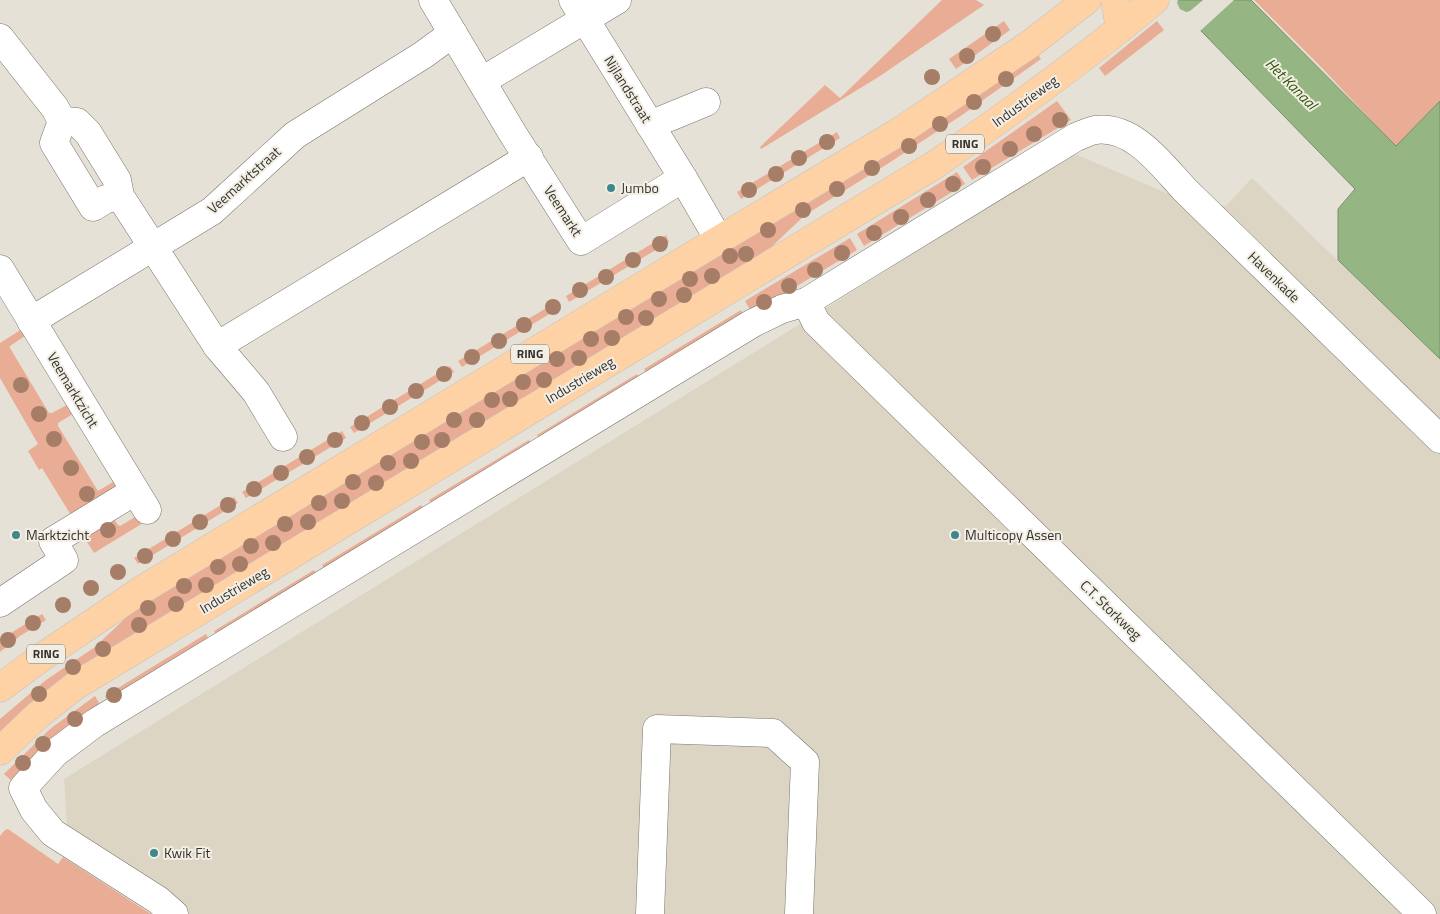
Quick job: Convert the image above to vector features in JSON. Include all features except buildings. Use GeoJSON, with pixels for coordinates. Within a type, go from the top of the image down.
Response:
{"type":"FeatureCollection","features":[{"type":"Feature","properties":{"kind":"main road"},"geometry":{"type":"LineString","coordinates":[[1115,0],[1120,30]]}},
{"type":"Feature","properties":{"kind":"main road","name":"Industrieweg"},"geometry":{"type":"LineString","coordinates":[[0,751],[38,715],[75,686],[936,164],[1053,81],[1120,30],[1155,0]]}},
{"type":"Feature","properties":{"kind":"main road"},"geometry":{"type":"LineString","coordinates":[[1083,1],[1086,10],[1120,30]]}},
{"type":"Feature","properties":{"kind":"main road","name":"RING"},"geometry":{"type":"LineString","coordinates":[[0,688],[42,657],[140,591],[897,133],[1030,44],[1083,1]]}},
{"type":"Feature","properties":{"kind":"street","name":"Veemarkt"},"geometry":{"type":"LineString","coordinates":[[432,0],[513,134],[581,241],[683,178]]}},
{"type":"Feature","properties":{"kind":"street"},"geometry":{"type":"LineString","coordinates":[[482,82],[578,10],[616,0]]}},
{"type":"Feature","properties":{"kind":"street","name":"Nijlandstraat"},"geometry":{"type":"LineString","coordinates":[[578,10],[683,178],[719,240]]}},
{"type":"Feature","properties":{"kind":"street","name":"Veemarktstraat"},"geometry":{"type":"LineString","coordinates":[[31,321],[212,211],[295,135],[423,55],[453,33]]}},
{"type":"Feature","properties":{"kind":"street"},"geometry":{"type":"LineString","coordinates":[[0,38],[55,108],[62,121],[77,122],[88,133],[118,180],[120,196],[216,346],[256,392],[283,437]]}},
{"type":"Feature","properties":{"kind":"street"},"geometry":{"type":"LineString","coordinates":[[650,125],[706,102]]}},
{"type":"Feature","properties":{"kind":"street","name":"Havenkade"},"geometry":{"type":"LineString","coordinates":[[806,302],[1076,138],[1093,130],[1116,132],[1134,140],[1149,152],[1440,439]]}},
{"type":"Feature","properties":{"kind":"street"},"geometry":{"type":"LineString","coordinates":[[216,346],[529,157]]}},
{"type":"Feature","properties":{"kind":"street","name":"Veemarktzicht"},"geometry":{"type":"LineString","coordinates":[[0,269],[141,500],[53,541],[64,560],[0,603]]}},
{"type":"Feature","properties":{"kind":"street"},"geometry":{"type":"LineString","coordinates":[[174,914],[158,900],[53,834],[34,810],[22,788],[55,753],[95,723],[753,323],[806,302]]}},
{"type":"Feature","properties":{"kind":"street","name":"C.T. Storkweg"},"geometry":{"type":"LineString","coordinates":[[806,302],[816,322],[1422,914]]}},
{"type":"Feature","properties":{"kind":"street"},"geometry":{"type":"LineString","coordinates":[[650,914],[657,729],[773,733],[805,762],[799,914]]}},
{"type":"Feature","properties":{"kind":"shaded area"},"geometry":{"type":"Polygon","coordinates":[[[942,0],[976,0],[984,5],[880,76],[761,149],[760,147],[825,85],[840,98],[942,0]]]}},
{"type":"Feature","properties":{"kind":"shaded area"},"geometry":{"type":"Polygon","coordinates":[[[1254,0],[1440,0],[1440,101],[1396,147],[1323,69],[1254,0]]]}},
{"type":"Feature","properties":{"kind":"shaded area"},"geometry":{"type":"Polygon","coordinates":[[[1004,21],[1010,30],[956,69],[949,59],[1004,21]]]}},
{"type":"Feature","properties":{"kind":"shaded area"},"geometry":{"type":"Polygon","coordinates":[[[1157,21],[1164,30],[1105,76],[1099,68],[1157,21]]]}},
{"type":"Feature","properties":{"kind":"shaded area"},"geometry":{"type":"Polygon","coordinates":[[[1035,51],[1041,59],[962,115],[805,215],[763,255],[0,734],[0,719],[46,680],[95,647],[137,607],[1035,51]]]}},
{"type":"Feature","properties":{"kind":"shaded area"},"geometry":{"type":"Polygon","coordinates":[[[1057,101],[1071,120],[972,180],[963,167],[1057,101]]]}},
{"type":"Feature","properties":{"kind":"shaded area"},"geometry":{"type":"Polygon","coordinates":[[[837,132],[840,138],[741,199],[737,192],[837,132]]]}},
{"type":"Feature","properties":{"kind":"shaded area"},"geometry":{"type":"Polygon","coordinates":[[[1075,154],[1190,203],[1226,206],[1252,178],[1440,359],[1440,914],[190,914],[67,826],[64,779],[1075,154]]]}},
{"type":"Feature","properties":{"kind":"shaded area"},"geometry":{"type":"Polygon","coordinates":[[[957,172],[965,184],[864,246],[857,234],[957,172]]]}},
{"type":"Feature","properties":{"kind":"shaded area"},"geometry":{"type":"Polygon","coordinates":[[[666,235],[669,242],[569,302],[566,296],[666,235]]]}},
{"type":"Feature","properties":{"kind":"shaded area"},"geometry":{"type":"Polygon","coordinates":[[[850,238],[857,250],[752,313],[745,301],[850,238]]]}},
{"type":"Feature","properties":{"kind":"shaded area"},"geometry":{"type":"Polygon","coordinates":[[[558,301],[561,307],[462,367],[458,361],[558,301]]]}},
{"type":"Feature","properties":{"kind":"shaded area"},"geometry":{"type":"Polygon","coordinates":[[[741,310],[745,318],[649,376],[644,369],[741,310]]]}},
{"type":"Feature","properties":{"kind":"shaded area"},"geometry":{"type":"Polygon","coordinates":[[[22,329],[25,336],[10,346],[10,348],[49,413],[67,405],[73,414],[58,423],[58,426],[98,491],[113,482],[119,489],[72,517],[42,468],[39,470],[28,451],[38,444],[0,378],[0,343],[22,329]]]}},
{"type":"Feature","properties":{"kind":"shaded area"},"geometry":{"type":"Polygon","coordinates":[[[450,366],[454,372],[354,433],[350,427],[450,366]]]}},
{"type":"Feature","properties":{"kind":"shaded area"},"geometry":{"type":"Polygon","coordinates":[[[637,374],[641,381],[541,442],[537,435],[637,374]]]}},
{"type":"Feature","properties":{"kind":"shaded area"},"geometry":{"type":"Polygon","coordinates":[[[342,431],[346,438],[246,498],[242,492],[342,431]]]}},
{"type":"Feature","properties":{"kind":"shaded area"},"geometry":{"type":"Polygon","coordinates":[[[529,440],[533,446],[434,507],[429,500],[529,440]]]}},
{"type":"Feature","properties":{"kind":"shaded area"},"geometry":{"type":"Polygon","coordinates":[[[234,497],[238,503],[138,564],[134,558],[234,497]]]}},
{"type":"Feature","properties":{"kind":"shaded area"},"geometry":{"type":"Polygon","coordinates":[[[421,505],[425,512],[326,572],[322,565],[421,505]]]}},
{"type":"Feature","properties":{"kind":"shaded area"},"geometry":{"type":"Polygon","coordinates":[[[112,516],[120,526],[135,517],[148,520],[94,553],[82,534],[112,516]]]}},
{"type":"Feature","properties":{"kind":"shaded area"},"geometry":{"type":"Polygon","coordinates":[[[314,570],[317,577],[218,638],[214,631],[314,570]]]}},
{"type":"Feature","properties":{"kind":"shaded area"},"geometry":{"type":"Polygon","coordinates":[[[42,614],[46,620],[20,636],[0,652],[0,642],[42,614]]]}},
{"type":"Feature","properties":{"kind":"shaded area"},"geometry":{"type":"Polygon","coordinates":[[[206,634],[210,642],[109,703],[105,696],[206,634]]]}},
{"type":"Feature","properties":{"kind":"shaded area"},"geometry":{"type":"Polygon","coordinates":[[[95,696],[102,708],[13,782],[4,774],[50,729],[95,696]]]}},
{"type":"Feature","properties":{"kind":"shaded area"},"geometry":{"type":"Polygon","coordinates":[[[8,829],[58,864],[63,857],[151,914],[0,914],[0,836],[8,829]]]}},
{"type":"Feature","properties":{"kind":"water","name":"Het Kanaal"},"geometry":{"type":"Polygon","coordinates":[[[1171,0],[1251,0],[1396,146],[1440,101],[1440,359],[1338,260],[1338,209],[1355,189],[1171,0]]]}},
{"type":"Feature","properties":{"kind":"pier"},"geometry":{"type":"Polygon","coordinates":[[[1169,0],[1178,0],[1177,3],[1180,9],[1186,12],[1203,0],[1234,0],[1199,32],[1169,0]]]}},
{"type":"Feature","properties":{"kind":"place","name":"Jumbo"},"geometry":{"type":"Point","coordinates":[611,188]}},
{"type":"Feature","properties":{"kind":"place","name":"Marktzicht"},"geometry":{"type":"Point","coordinates":[16,535]}},
{"type":"Feature","properties":{"kind":"place","name":"Multicopy Assen"},"geometry":{"type":"Point","coordinates":[955,535]}},
{"type":"Feature","properties":{"kind":"place","name":"Kwik Fit"},"geometry":{"type":"Point","coordinates":[154,853]}}]}
